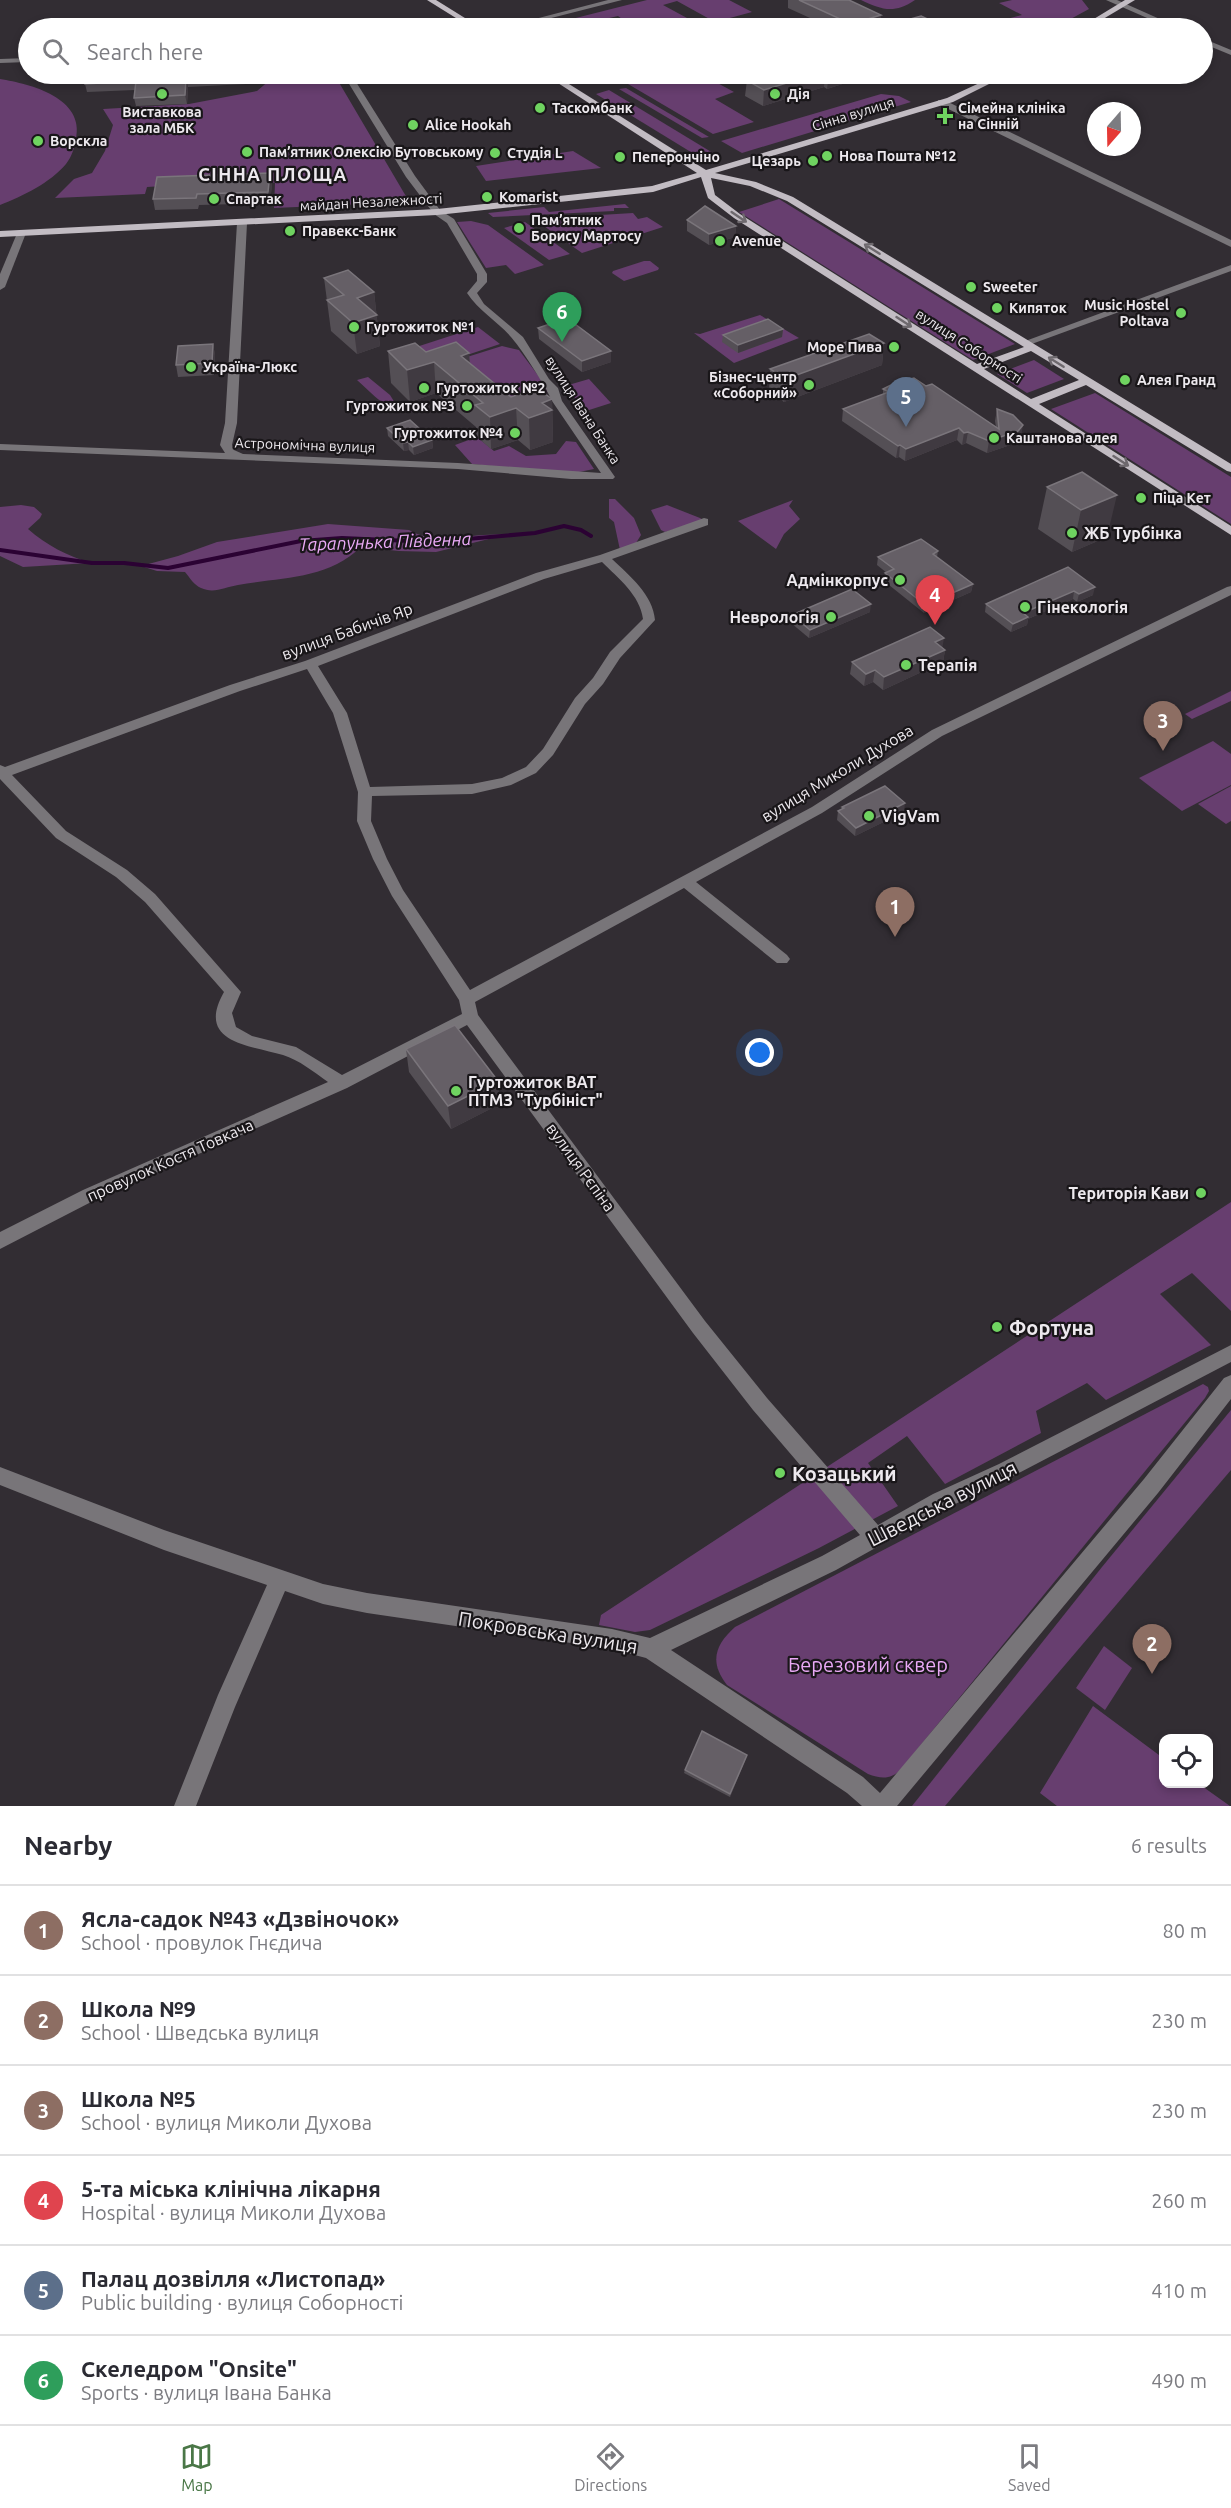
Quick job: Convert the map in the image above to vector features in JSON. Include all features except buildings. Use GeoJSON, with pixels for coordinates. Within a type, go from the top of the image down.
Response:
{"type":"FeatureCollection","features":[{"type":"Feature","properties":{"kind":"main road"},"geometry":{"type":"LineString","coordinates":[[431,0],[461,18]]}},
{"type":"Feature","properties":{"kind":"main road"},"geometry":{"type":"LineString","coordinates":[[1100,18],[1131,0]]}},
{"type":"Feature","properties":{"kind":"main road","name":"вулиця Соборності"},"geometry":{"type":"LineString","coordinates":[[564,84],[705,174],[753,184],[790,199],[1231,469]]}},
{"type":"Feature","properties":{"kind":"main road","name":"Сінна вулиця"},"geometry":{"type":"LineString","coordinates":[[705,174],[941,102],[985,84]]}},
{"type":"Feature","properties":{"kind":"main road","name":"майдан Незалежності"},"geometry":{"type":"LineString","coordinates":[[0,234],[437,212],[643,191],[705,174]]}},
{"type":"Feature","properties":{"kind":"main road","name":"вулиця Соборності"},"geometry":{"type":"LineString","coordinates":[[705,174],[711,196],[727,208],[1231,531]]}},
{"type":"Feature","properties":{"kind":"main road"},"geometry":{"type":"LineString","coordinates":[[976,368],[1028,345]]}},
{"type":"Feature","properties":{"kind":"main road"},"geometry":{"type":"LineString","coordinates":[[1030,403],[1087,381]]}},
{"type":"Feature","properties":{"kind":"street"},"geometry":{"type":"LineString","coordinates":[[545,18],[618,0]]}},
{"type":"Feature","properties":{"kind":"street"},"geometry":{"type":"LineString","coordinates":[[1110,0],[1153,18]]}},
{"type":"Feature","properties":{"kind":"street"},"geometry":{"type":"LineString","coordinates":[[1213,45],[1231,53]]}},
{"type":"Feature","properties":{"kind":"street"},"geometry":{"type":"LineString","coordinates":[[0,61],[18,60]]}},
{"type":"Feature","properties":{"kind":"street","name":"вулиця Івана Банка"},"geometry":{"type":"LineString","coordinates":[[354,84],[406,169],[437,212],[451,221],[482,274],[482,282],[472,293],[481,306],[519,339],[545,381],[553,388],[557,401],[609,477]]}},
{"type":"Feature","properties":{"kind":"street"},"geometry":{"type":"LineString","coordinates":[[941,102],[1231,244]]}},
{"type":"Feature","properties":{"kind":"street"},"geometry":{"type":"LineString","coordinates":[[226,445],[231,423],[242,223]]}},
{"type":"Feature","properties":{"kind":"street"},"geometry":{"type":"LineString","coordinates":[[0,287],[21,233]]}},
{"type":"Feature","properties":{"kind":"street"},"geometry":{"type":"LineString","coordinates":[[1082,322],[1103,306],[1231,258]]}},
{"type":"Feature","properties":{"kind":"street"},"geometry":{"type":"LineString","coordinates":[[1028,345],[1082,322],[1231,268]]}},
{"type":"Feature","properties":{"kind":"street"},"geometry":{"type":"LineString","coordinates":[[188,454],[213,451],[226,445]]}},
{"type":"Feature","properties":{"kind":"street"},"geometry":{"type":"LineString","coordinates":[[226,445],[234,454],[246,458]]}},
{"type":"Feature","properties":{"kind":"street","name":"Астрономічна вулиця"},"geometry":{"type":"LineString","coordinates":[[0,447],[485,467],[570,477],[609,477]]}},
{"type":"Feature","properties":{"kind":"street","name":"вулиця Бабичів Яр"},"geometry":{"type":"LineString","coordinates":[[1,772],[310,664],[540,576],[604,558],[704,522]]}},
{"type":"Feature","properties":{"kind":"street"},"geometry":{"type":"LineString","coordinates":[[365,792],[403,789],[451,791],[486,787],[516,777],[539,764],[580,701],[598,681],[615,655],[649,620],[648,609],[642,598],[604,558]]}},
{"type":"Feature","properties":{"kind":"street","name":"вулиця Миколи Духова"},"geometry":{"type":"LineString","coordinates":[[466,999],[826,805],[937,733],[1231,590]]}},
{"type":"Feature","properties":{"kind":"street","name":"вулиця Рєпіна"},"geometry":{"type":"LineString","coordinates":[[310,664],[340,713],[365,792],[364,821],[380,859],[402,900],[466,999],[470,1017],[699,1327],[760,1404],[875,1537]]}},
{"type":"Feature","properties":{"kind":"street"},"geometry":{"type":"LineString","coordinates":[[1,772],[64,836],[120,871],[139,887],[205,960],[233,992],[225,1007],[224,1017],[225,1023],[233,1033],[249,1042],[297,1054],[342,1083]]}},
{"type":"Feature","properties":{"kind":"street"},"geometry":{"type":"LineString","coordinates":[[685,881],[782,959]]}},
{"type":"Feature","properties":{"kind":"street","name":"провулок Костя Товкача"},"geometry":{"type":"LineString","coordinates":[[0,1241],[89,1196],[342,1083],[470,1017]]}},
{"type":"Feature","properties":{"kind":"street","name":"Шведська вулиця"},"geometry":{"type":"LineString","coordinates":[[651,1649],[828,1563],[940,1501],[1006,1470],[1231,1353]]}},
{"type":"Feature","properties":{"kind":"street"},"geometry":{"type":"LineString","coordinates":[[883,1806],[1144,1495],[1231,1384]]}},
{"type":"Feature","properties":{"kind":"street","name":"Покровська вулиця"},"geometry":{"type":"LineString","coordinates":[[0,1476],[164,1540],[323,1594],[367,1603],[612,1639],[651,1649],[848,1780],[878,1806]]}},
{"type":"Feature","properties":{"kind":"street"},"geometry":{"type":"LineString","coordinates":[[185,1806],[226,1703],[280,1580]]}},
{"type":"Feature","properties":{"kind":"green space"},"geometry":{"type":"Polygon","coordinates":[[[647,0],[729,0],[752,12],[730,18],[708,18],[677,1],[663,5],[687,18],[621,18],[618,16],[576,18],[647,0]]]}},
{"type":"Feature","properties":{"kind":"green space"},"geometry":{"type":"Polygon","coordinates":[[[861,0],[915,0],[901,7],[888,9],[861,0]]]}},
{"type":"Feature","properties":{"kind":"green space"},"geometry":{"type":"Polygon","coordinates":[[[1012,0],[1082,0],[1089,9],[1072,18],[1011,18],[1022,15],[999,3],[1012,0]]]}},
{"type":"Feature","properties":{"kind":"green space","name":"Ворскла"},"geometry":{"type":"Polygon","coordinates":[[[0,79],[40,89],[53,96],[64,103],[72,113],[77,125],[72,152],[60,171],[36,188],[0,205],[0,79]]]}},
{"type":"Feature","properties":{"kind":"green space"},"geometry":{"type":"Polygon","coordinates":[[[265,84],[340,84],[407,198],[388,203],[274,208],[275,183],[261,180],[147,187],[145,194],[55,198],[74,179],[92,173],[105,151],[113,125],[103,109],[189,104],[257,91],[265,84]]]}},
{"type":"Feature","properties":{"kind":"green space"},"geometry":{"type":"Polygon","coordinates":[[[628,84],[719,84],[734,92],[715,99],[754,122],[713,134],[628,84]]]}},
{"type":"Feature","properties":{"kind":"green space"},"geometry":{"type":"Polygon","coordinates":[[[626,88],[709,137],[702,138],[619,89],[626,88]]]}},
{"type":"Feature","properties":{"kind":"green space"},"geometry":{"type":"Polygon","coordinates":[[[609,90],[713,153],[699,157],[596,94],[609,90]]]}},
{"type":"Feature","properties":{"kind":"green space"},"geometry":{"type":"Polygon","coordinates":[[[881,94],[899,96],[911,102],[742,153],[721,141],[881,94]]]}},
{"type":"Feature","properties":{"kind":"green space"},"geometry":{"type":"Polygon","coordinates":[[[573,151],[601,168],[486,181],[476,166],[573,151]]]}},
{"type":"Feature","properties":{"kind":"green space"},"geometry":{"type":"Polygon","coordinates":[[[779,199],[1015,344],[973,360],[739,212],[779,199]]]}},
{"type":"Feature","properties":{"kind":"green space"},"geometry":{"type":"Polygon","coordinates":[[[625,204],[629,208],[614,208],[614,211],[493,217],[488,213],[544,207],[549,212],[625,204]]]}},
{"type":"Feature","properties":{"kind":"green space"},"geometry":{"type":"Polygon","coordinates":[[[633,213],[638,219],[647,217],[663,227],[582,253],[534,219],[633,213]]]}},
{"type":"Feature","properties":{"kind":"green space"},"geometry":{"type":"Polygon","coordinates":[[[471,221],[488,225],[544,265],[515,274],[506,265],[486,268],[457,222],[471,221]]]}},
{"type":"Feature","properties":{"kind":"green space"},"geometry":{"type":"Polygon","coordinates":[[[525,222],[570,254],[549,260],[504,228],[525,222]]]}},
{"type":"Feature","properties":{"kind":"green space"},"geometry":{"type":"Polygon","coordinates":[[[650,261],[659,268],[658,270],[624,281],[612,273],[613,271],[650,261]]]}},
{"type":"Feature","properties":{"kind":"green space"},"geometry":{"type":"Polygon","coordinates":[[[760,315],[799,338],[734,363],[694,333],[700,334],[760,315]]]}},
{"type":"Feature","properties":{"kind":"green space"},"geometry":{"type":"Polygon","coordinates":[[[478,327],[500,344],[428,368],[407,350],[478,327]]]}},
{"type":"Feature","properties":{"kind":"green space"},"geometry":{"type":"Polygon","coordinates":[[[502,346],[519,350],[546,386],[548,390],[545,397],[517,406],[465,361],[467,357],[502,346]]]}},
{"type":"Feature","properties":{"kind":"green space"},"geometry":{"type":"Polygon","coordinates":[[[1034,360],[1064,379],[1027,393],[997,374],[1034,360]]]}},
{"type":"Feature","properties":{"kind":"green space"},"geometry":{"type":"Polygon","coordinates":[[[368,377],[390,395],[395,403],[409,401],[419,410],[401,411],[385,404],[357,380],[368,377]]]}},
{"type":"Feature","properties":{"kind":"green space"},"geometry":{"type":"Polygon","coordinates":[[[589,379],[611,403],[586,411],[565,386],[589,379]]]}},
{"type":"Feature","properties":{"kind":"green space"},"geometry":{"type":"Polygon","coordinates":[[[1095,393],[1231,477],[1231,524],[1051,409],[1095,393]]]}},
{"type":"Feature","properties":{"kind":"green space"},"geometry":{"type":"Polygon","coordinates":[[[477,437],[494,451],[509,446],[526,456],[556,454],[566,441],[576,442],[594,469],[569,474],[472,464],[455,445],[477,437]]]}},
{"type":"Feature","properties":{"kind":"green space"},"geometry":{"type":"Polygon","coordinates":[[[609,499],[615,499],[634,518],[641,535],[636,543],[620,550],[614,522],[609,518],[609,499]]]}},
{"type":"Feature","properties":{"kind":"green space"},"geometry":{"type":"Polygon","coordinates":[[[793,500],[789,506],[800,519],[784,534],[776,549],[738,521],[793,500]]]}},
{"type":"Feature","properties":{"kind":"green space"},"geometry":{"type":"Polygon","coordinates":[[[21,505],[34,507],[42,514],[28,529],[58,549],[90,563],[23,567],[0,556],[0,507],[21,505]]]}},
{"type":"Feature","properties":{"kind":"green space"},"geometry":{"type":"Polygon","coordinates":[[[667,505],[703,520],[665,532],[661,530],[651,510],[667,505]]]}},
{"type":"Feature","properties":{"kind":"green space"},"geometry":{"type":"Polygon","coordinates":[[[328,524],[409,530],[419,535],[443,538],[505,535],[436,552],[361,547],[348,558],[318,571],[215,590],[199,587],[185,572],[157,571],[141,566],[217,542],[328,524]]]}},
{"type":"Feature","properties":{"kind":"green space"},"geometry":{"type":"Polygon","coordinates":[[[1231,691],[1231,701],[1192,719],[1185,714],[1231,691]]]}},
{"type":"Feature","properties":{"kind":"green space"},"geometry":{"type":"Polygon","coordinates":[[[1213,741],[1231,754],[1231,785],[1182,811],[1139,778],[1213,741]]]}},
{"type":"Feature","properties":{"kind":"green space"},"geometry":{"type":"Polygon","coordinates":[[[1231,786],[1231,821],[1226,824],[1198,804],[1231,786]]]}},
{"type":"Feature","properties":{"kind":"green space"},"geometry":{"type":"Polygon","coordinates":[[[1231,1202],[1231,1311],[1192,1273],[1160,1294],[1211,1345],[1106,1400],[1087,1383],[1036,1411],[1041,1433],[945,1484],[907,1436],[868,1463],[898,1506],[819,1548],[650,1630],[635,1632],[599,1625],[601,1615],[1231,1202]]]}},
{"type":"Feature","properties":{"kind":"green space","name":"Березовий сквер"},"geometry":{"type":"Polygon","coordinates":[[[1203,1384],[1208,1387],[1209,1391],[1205,1398],[901,1769],[890,1777],[882,1778],[868,1774],[727,1685],[721,1677],[716,1661],[717,1654],[723,1640],[735,1627],[1203,1384]]]}},
{"type":"Feature","properties":{"kind":"green space"},"geometry":{"type":"Polygon","coordinates":[[[1231,1410],[1231,1470],[945,1806],[912,1806],[1102,1567],[1231,1410]]]}},
{"type":"Feature","properties":{"kind":"green space"},"geometry":{"type":"Polygon","coordinates":[[[1104,1646],[1132,1668],[1105,1710],[1076,1688],[1104,1646]]]}},
{"type":"Feature","properties":{"kind":"green space"},"geometry":{"type":"Polygon","coordinates":[[[1093,1706],[1159,1755],[1159,1788],[1205,1788],[1230,1806],[1057,1806],[1040,1793],[1093,1706]]]}},
{"type":"Feature","properties":{"kind":"waterway","name":"Тарапунька Південна"},"geometry":{"type":"LineString","coordinates":[[0,550],[92,563],[124,563],[168,568],[301,541],[342,538],[433,542],[535,533],[564,526],[581,530],[591,536]]}},
{"type":"Feature","properties":{"kind":"place","name":"Виставкова зала МБК"},"geometry":{"type":"Point","coordinates":[162,94]}},
{"type":"Feature","properties":{"kind":"place","name":"Дія"},"geometry":{"type":"Point","coordinates":[775,94]}},
{"type":"Feature","properties":{"kind":"place","name":"Таскомбанк"},"geometry":{"type":"Point","coordinates":[540,108]}},
{"type":"Feature","properties":{"kind":"place","name":"Сімейна клініка на Сінній"},"geometry":{"type":"Point","coordinates":[945,116]}},
{"type":"Feature","properties":{"kind":"place","name":"Alice Hookah"},"geometry":{"type":"Point","coordinates":[413,125]}},
{"type":"Feature","properties":{"kind":"place","name":"Ворскла"},"geometry":{"type":"Point","coordinates":[38,141]}},
{"type":"Feature","properties":{"kind":"place","name":"Пам’ятник Олексію Бутовському"},"geometry":{"type":"Point","coordinates":[247,152]}},
{"type":"Feature","properties":{"kind":"place","name":"Студія L"},"geometry":{"type":"Point","coordinates":[495,153]}},
{"type":"Feature","properties":{"kind":"place","name":"Нова Пошта №12"},"geometry":{"type":"Point","coordinates":[827,156]}},
{"type":"Feature","properties":{"kind":"place","name":"Пеперончіно"},"geometry":{"type":"Point","coordinates":[620,157]}},
{"type":"Feature","properties":{"kind":"place","name":"Цезарь"},"geometry":{"type":"Point","coordinates":[813,161]}},
{"type":"Feature","properties":{"kind":"place","name":"Komarist"},"geometry":{"type":"Point","coordinates":[487,197]}},
{"type":"Feature","properties":{"kind":"place","name":"Спартак"},"geometry":{"type":"Point","coordinates":[214,199]}},
{"type":"Feature","properties":{"kind":"place","name":"Пам’ятник Борису Мартосу"},"geometry":{"type":"Point","coordinates":[519,228]}},
{"type":"Feature","properties":{"kind":"place","name":"Правекс-Банк"},"geometry":{"type":"Point","coordinates":[290,231]}},
{"type":"Feature","properties":{"kind":"place","name":"Avenue"},"geometry":{"type":"Point","coordinates":[720,241]}},
{"type":"Feature","properties":{"kind":"place","name":"Sweeter"},"geometry":{"type":"Point","coordinates":[971,287]}},
{"type":"Feature","properties":{"kind":"place","name":"Кипяток"},"geometry":{"type":"Point","coordinates":[997,308]}},
{"type":"Feature","properties":{"kind":"place","name":"Music Hostel Poltava"},"geometry":{"type":"Point","coordinates":[1181,313]}},
{"type":"Feature","properties":{"kind":"place","name":"Гуртожиток №1"},"geometry":{"type":"Point","coordinates":[354,327]}},
{"type":"Feature","properties":{"kind":"place","name":"Скеледром \"Onsite\""},"geometry":{"type":"Point","coordinates":[562,342]}},
{"type":"Feature","properties":{"kind":"place","name":"Море Пива"},"geometry":{"type":"Point","coordinates":[894,347]}},
{"type":"Feature","properties":{"kind":"place","name":"Україна-Люкс"},"geometry":{"type":"Point","coordinates":[191,367]}},
{"type":"Feature","properties":{"kind":"place","name":"Алея Гранд"},"geometry":{"type":"Point","coordinates":[1125,380]}},
{"type":"Feature","properties":{"kind":"place","name":"Бізнес-центр «Соборний»"},"geometry":{"type":"Point","coordinates":[809,385]}},
{"type":"Feature","properties":{"kind":"place","name":"Гуртожиток №2"},"geometry":{"type":"Point","coordinates":[424,388]}},
{"type":"Feature","properties":{"kind":"place","name":"Гуртожиток №3"},"geometry":{"type":"Point","coordinates":[467,406]}},
{"type":"Feature","properties":{"kind":"place","name":"Палац дозвілля «Листопад»"},"geometry":{"type":"Point","coordinates":[906,427]}},
{"type":"Feature","properties":{"kind":"place","name":"Гуртожиток №4"},"geometry":{"type":"Point","coordinates":[515,433]}},
{"type":"Feature","properties":{"kind":"place","name":"Каштанова алея"},"geometry":{"type":"Point","coordinates":[994,438]}},
{"type":"Feature","properties":{"kind":"place","name":"Піца Кет"},"geometry":{"type":"Point","coordinates":[1141,498]}},
{"type":"Feature","properties":{"kind":"place","name":"ЖБ Турбінка"},"geometry":{"type":"Point","coordinates":[1072,533]}},
{"type":"Feature","properties":{"kind":"place","name":"Адмінкорпус"},"geometry":{"type":"Point","coordinates":[900,580]}},
{"type":"Feature","properties":{"kind":"place","name":"Гінекологія"},"geometry":{"type":"Point","coordinates":[1025,607]}},
{"type":"Feature","properties":{"kind":"place","name":"Неврологія"},"geometry":{"type":"Point","coordinates":[831,617]}},
{"type":"Feature","properties":{"kind":"place","name":"5-та міська клінічна лікарня"},"geometry":{"type":"Point","coordinates":[935,625]}},
{"type":"Feature","properties":{"kind":"place","name":"Терапія"},"geometry":{"type":"Point","coordinates":[906,665]}},
{"type":"Feature","properties":{"kind":"place","name":"Школа №5"},"geometry":{"type":"Point","coordinates":[1163,751]}},
{"type":"Feature","properties":{"kind":"place","name":"VigVam"},"geometry":{"type":"Point","coordinates":[869,816]}},
{"type":"Feature","properties":{"kind":"place","name":"Ясла-садок №43 «Дзвіночок»"},"geometry":{"type":"Point","coordinates":[895,937]}},
{"type":"Feature","properties":{"kind":"place","name":"Гуртожиток ВАТ ПТМЗ \"Турбініст\""},"geometry":{"type":"Point","coordinates":[456,1091]}},
{"type":"Feature","properties":{"kind":"place","name":"Територія Кави"},"geometry":{"type":"Point","coordinates":[1201,1193]}},
{"type":"Feature","properties":{"kind":"place","name":"Фортуна"},"geometry":{"type":"Point","coordinates":[997,1327]}},
{"type":"Feature","properties":{"kind":"place","name":"Козацький"},"geometry":{"type":"Point","coordinates":[780,1473]}},
{"type":"Feature","properties":{"kind":"place","name":"Школа №9"},"geometry":{"type":"Point","coordinates":[1152,1674]}},
{"type":"Feature","properties":{"kind":"district","name":"СІННА ПЛОЩА"},"geometry":{"type":"Point","coordinates":[273,174]}}]}
